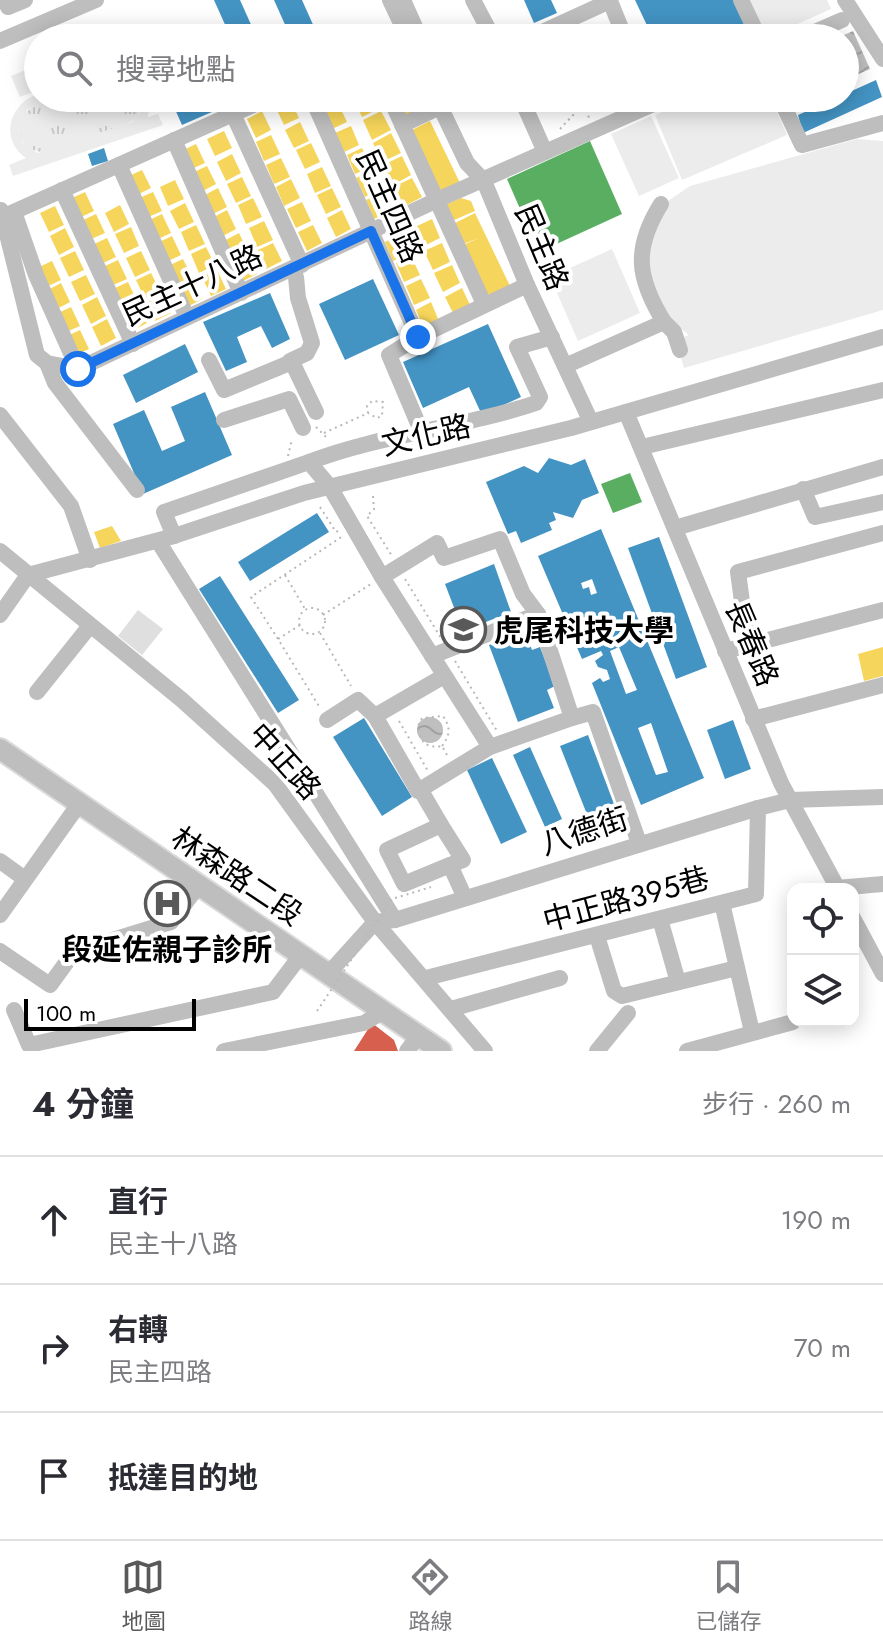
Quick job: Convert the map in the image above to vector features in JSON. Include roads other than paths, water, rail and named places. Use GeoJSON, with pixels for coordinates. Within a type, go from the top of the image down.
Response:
{"type":"FeatureCollection","features":[{"type":"Feature","properties":{"kind":"main road","name":"林森路二段"},"geometry":{"type":"LineString","coordinates":[[0,749],[384,1011],[413,1043],[441,1051]]}},
{"type":"Feature","properties":{"kind":"street"},"geometry":{"type":"LineString","coordinates":[[5,0],[8,7],[25,0]]}},
{"type":"Feature","properties":{"kind":"street"},"geometry":{"type":"LineString","coordinates":[[40,24],[96,0]]}},
{"type":"Feature","properties":{"kind":"street"},"geometry":{"type":"LineString","coordinates":[[473,0],[486,24]]}},
{"type":"Feature","properties":{"kind":"street"},"geometry":{"type":"LineString","coordinates":[[741,0],[752,24]]}},
{"type":"Feature","properties":{"kind":"street"},"geometry":{"type":"LineString","coordinates":[[845,0],[883,59]]}},
{"type":"Feature","properties":{"kind":"street"},"geometry":{"type":"LineString","coordinates":[[560,24],[610,1],[619,24]]}},
{"type":"Feature","properties":{"kind":"street"},"geometry":{"type":"LineString","coordinates":[[400,2],[407,24]]}},
{"type":"Feature","properties":{"kind":"street"},"geometry":{"type":"LineString","coordinates":[[833,24],[842,20]]}},
{"type":"Feature","properties":{"kind":"street"},"geometry":{"type":"LineString","coordinates":[[0,41],[24,31]]}},
{"type":"Feature","properties":{"kind":"street"},"geometry":{"type":"LineString","coordinates":[[5,212],[238,112]]}},
{"type":"Feature","properties":{"kind":"street","name":"民主四路"},"geometry":{"type":"LineString","coordinates":[[318,112],[418,337]]}},
{"type":"Feature","properties":{"kind":"street"},"geometry":{"type":"LineString","coordinates":[[396,112],[484,304]]}},
{"type":"Feature","properties":{"kind":"street"},"geometry":{"type":"LineString","coordinates":[[402,125],[425,112]]}},
{"type":"Feature","properties":{"kind":"street","name":"民主路"},"geometry":{"type":"LineString","coordinates":[[448,112],[467,163],[484,181],[527,285],[591,422]]}},
{"type":"Feature","properties":{"kind":"street"},"geometry":{"type":"LineString","coordinates":[[527,112],[544,150]]}},
{"type":"Feature","properties":{"kind":"street","name":"民主十八路"},"geometry":{"type":"LineString","coordinates":[[78,369],[241,293],[299,271],[371,231],[632,112]]}},
{"type":"Feature","properties":{"kind":"street"},"geometry":{"type":"LineString","coordinates":[[787,112],[802,145],[883,123]]}},
{"type":"Feature","properties":{"kind":"street"},"geometry":{"type":"LineString","coordinates":[[209,360],[224,390],[307,353],[312,343],[298,298],[299,271],[233,114]]}},
{"type":"Feature","properties":{"kind":"street"},"geometry":{"type":"LineString","coordinates":[[174,140],[241,293]]}},
{"type":"Feature","properties":{"kind":"street"},"geometry":{"type":"LineString","coordinates":[[119,165],[187,317]]}},
{"type":"Feature","properties":{"kind":"street"},"geometry":{"type":"LineString","coordinates":[[62,190],[133,344]]}},
{"type":"Feature","properties":{"kind":"street"},"geometry":{"type":"LineString","coordinates":[[661,204],[642,240],[642,280],[664,322],[674,332],[680,350]]}},
{"type":"Feature","properties":{"kind":"street"},"geometry":{"type":"LineString","coordinates":[[5,212],[37,355],[47,363],[78,369]]}},
{"type":"Feature","properties":{"kind":"street"},"geometry":{"type":"LineString","coordinates":[[5,212],[78,369]]}},
{"type":"Feature","properties":{"kind":"street"},"geometry":{"type":"LineString","coordinates":[[422,433],[389,355],[418,337],[527,285]]}},
{"type":"Feature","properties":{"kind":"street"},"geometry":{"type":"LineString","coordinates":[[565,366],[664,322]]}},
{"type":"Feature","properties":{"kind":"street"},"geometry":{"type":"LineString","coordinates":[[395,920],[166,538],[164,512],[335,452],[536,403],[540,397],[517,347],[552,337]]}},
{"type":"Feature","properties":{"kind":"street","name":"文化路"},"geometry":{"type":"LineString","coordinates":[[28,575],[166,538],[330,487],[591,422],[883,337]]}},
{"type":"Feature","properties":{"kind":"street"},"geometry":{"type":"LineString","coordinates":[[290,361],[316,412]]}},
{"type":"Feature","properties":{"kind":"street"},"geometry":{"type":"LineString","coordinates":[[47,363],[55,383],[137,490]]}},
{"type":"Feature","properties":{"kind":"street"},"geometry":{"type":"LineString","coordinates":[[642,447],[883,390]]}},
{"type":"Feature","properties":{"kind":"street"},"geometry":{"type":"LineString","coordinates":[[224,420],[307,391]]}},
{"type":"Feature","properties":{"kind":"street"},"geometry":{"type":"LineString","coordinates":[[289,399],[303,428]]}},
{"type":"Feature","properties":{"kind":"street","name":"長春路"},"geometry":{"type":"LineString","coordinates":[[626,412],[753,719],[790,800],[834,883]]}},
{"type":"Feature","properties":{"kind":"street"},"geometry":{"type":"LineString","coordinates":[[0,415],[71,506],[90,560]]}},
{"type":"Feature","properties":{"kind":"street"},"geometry":{"type":"LineString","coordinates":[[309,462],[330,487],[382,577],[440,652],[444,676],[497,744]]}},
{"type":"Feature","properties":{"kind":"street"},"geometry":{"type":"LineString","coordinates":[[675,528],[883,467]]}},
{"type":"Feature","properties":{"kind":"street"},"geometry":{"type":"LineString","coordinates":[[803,489],[815,517],[821,518],[883,502]]}},
{"type":"Feature","properties":{"kind":"street"},"geometry":{"type":"LineString","coordinates":[[748,646],[738,572],[883,533]]}},
{"type":"Feature","properties":{"kind":"street"},"geometry":{"type":"LineString","coordinates":[[382,577],[437,543],[444,558],[500,539],[523,594],[538,614],[572,718]]}},
{"type":"Feature","properties":{"kind":"street","name":"中正路"},"geometry":{"type":"LineString","coordinates":[[0,551],[260,768],[375,922],[426,978],[485,1051]]}},
{"type":"Feature","properties":{"kind":"street"},"geometry":{"type":"LineString","coordinates":[[0,615],[28,575]]}},
{"type":"Feature","properties":{"kind":"street"},"geometry":{"type":"LineString","coordinates":[[725,651],[883,610]]}},
{"type":"Feature","properties":{"kind":"street"},"geometry":{"type":"LineString","coordinates":[[440,652],[538,614]]}},
{"type":"Feature","properties":{"kind":"street"},"geometry":{"type":"LineString","coordinates":[[37,692],[89,627]]}},
{"type":"Feature","properties":{"kind":"street"},"geometry":{"type":"LineString","coordinates":[[375,716],[444,676]]}},
{"type":"Feature","properties":{"kind":"street"},"geometry":{"type":"LineString","coordinates":[[753,719],[883,685]]}},
{"type":"Feature","properties":{"kind":"street"},"geometry":{"type":"LineString","coordinates":[[327,720],[358,700],[375,716],[463,860],[404,884],[387,850],[441,825]]}},
{"type":"Feature","properties":{"kind":"street"},"geometry":{"type":"LineString","coordinates":[[420,789],[497,744],[593,712],[639,843]]}},
{"type":"Feature","properties":{"kind":"street","name":"八德街"},"geometry":{"type":"LineString","coordinates":[[375,922],[395,920],[639,843],[790,800],[883,797]]}},
{"type":"Feature","properties":{"kind":"street"},"geometry":{"type":"LineString","coordinates":[[0,915],[79,804]]}},
{"type":"Feature","properties":{"kind":"street","name":"中正路395巷"},"geometry":{"type":"LineString","coordinates":[[426,978],[756,894],[758,808]]}},
{"type":"Feature","properties":{"kind":"street"},"geometry":{"type":"LineString","coordinates":[[0,861],[25,879]]}},
{"type":"Feature","properties":{"kind":"street"},"geometry":{"type":"LineString","coordinates":[[450,865],[465,898]]}},
{"type":"Feature","properties":{"kind":"street"},"geometry":{"type":"LineString","coordinates":[[859,887],[883,884]]}},
{"type":"Feature","properties":{"kind":"street"},"geometry":{"type":"LineString","coordinates":[[0,951],[50,985],[74,952],[171,922],[199,885]]}},
{"type":"Feature","properties":{"kind":"street"},"geometry":{"type":"LineString","coordinates":[[722,903],[752,1032]]}},
{"type":"Feature","properties":{"kind":"street"},"geometry":{"type":"LineString","coordinates":[[660,919],[678,982]]}},
{"type":"Feature","properties":{"kind":"street"},"geometry":{"type":"LineString","coordinates":[[328,974],[375,922]]}},
{"type":"Feature","properties":{"kind":"street"},"geometry":{"type":"LineString","coordinates":[[859,929],[883,974]]}},
{"type":"Feature","properties":{"kind":"street"},"geometry":{"type":"LineString","coordinates":[[597,936],[614,991],[622,996],[737,968]]}},
{"type":"Feature","properties":{"kind":"street"},"geometry":{"type":"LineString","coordinates":[[14,1010],[29,1045],[273,992],[301,955]]}},
{"type":"Feature","properties":{"kind":"street"},"geometry":{"type":"LineString","coordinates":[[451,1009],[560,978]]}},
{"type":"Feature","properties":{"kind":"street"},"geometry":{"type":"LineString","coordinates":[[224,1051],[364,1023],[384,1011]]}},
{"type":"Feature","properties":{"kind":"street"},"geometry":{"type":"LineString","coordinates":[[597,1051],[628,1013]]}},
{"type":"Feature","properties":{"kind":"street"},"geometry":{"type":"LineString","coordinates":[[687,1051],[787,1023]]}},
{"type":"Feature","properties":{"kind":"water"},"geometry":{"type":"Polygon","coordinates":[[[859,44],[870,69],[859,74],[859,44]]]}},
{"type":"Feature","properties":{"kind":"water"},"geometry":{"type":"Polygon","coordinates":[[[430,717],[440,720],[443,730],[440,740],[430,743],[420,740],[417,730],[420,720],[430,717]]]}},
{"type":"Feature","properties":{"kind":"place","name":"虎尾科技大學"},"geometry":{"type":"Point","coordinates":[463,630]}},
{"type":"Feature","properties":{"kind":"place","name":"段延佐親子診所"},"geometry":{"type":"Point","coordinates":[167,903]}}]}
